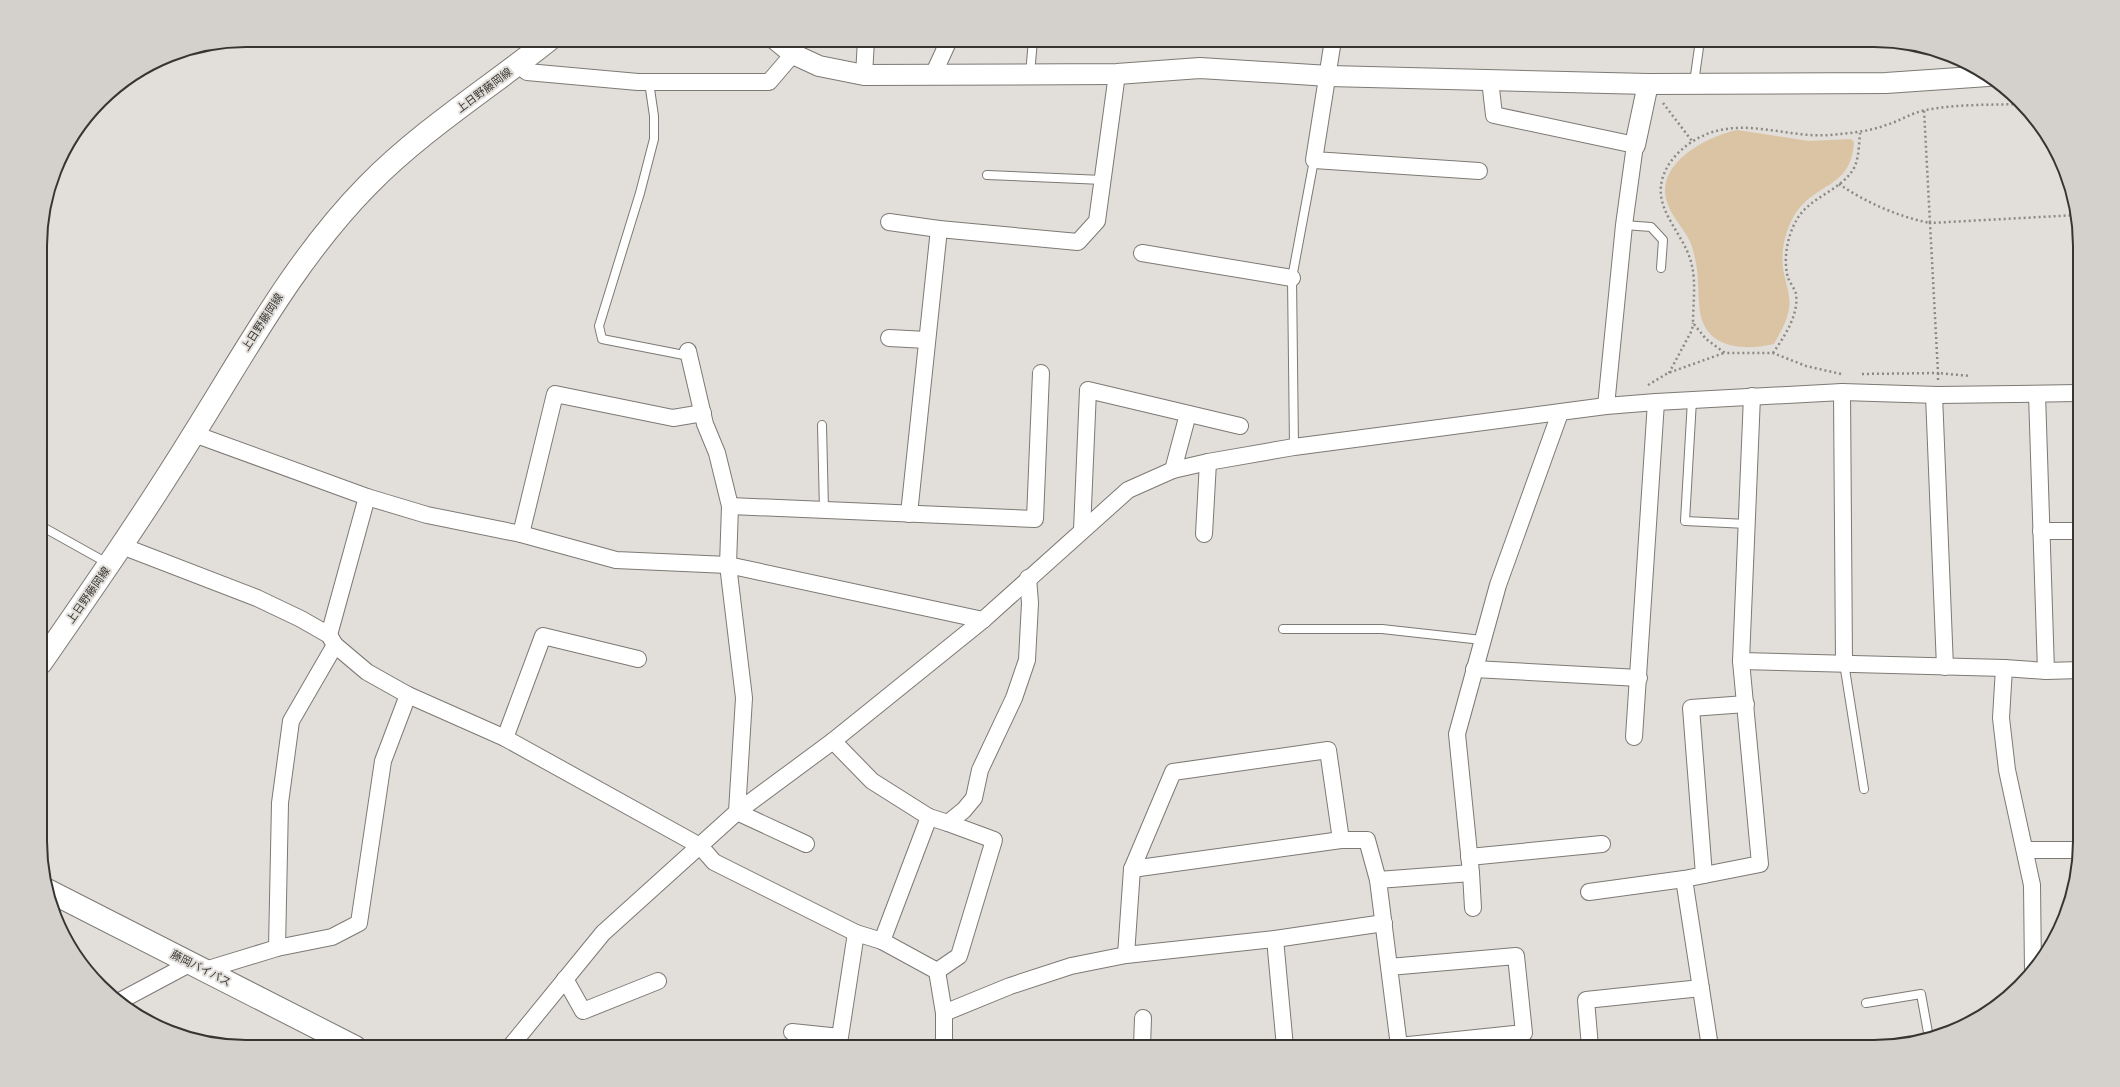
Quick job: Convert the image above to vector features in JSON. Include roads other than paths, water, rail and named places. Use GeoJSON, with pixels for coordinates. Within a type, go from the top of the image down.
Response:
{"type":"FeatureCollection","features":[{"type":"Feature","properties":{"kind":"main road","name":"上日野藤岡線"},"geometry":{"type":"LineString","coordinates":[[47,654],[122,546],[194,434],[272,306],[305,259],[335,222],[368,185],[397,158],[431,130],[540,47]]}},
{"type":"Feature","properties":{"kind":"main road","name":"藤岡バイパス"},"geometry":{"type":"LineString","coordinates":[[54,893],[341,1040]]}},
{"type":"Feature","properties":{"kind":"street"},"geometry":{"type":"LineString","coordinates":[[784,47],[793,54],[819,66],[864,75],[1116,74],[1200,68],[1329,76],[1648,84],[1886,83],[1973,73]]}},
{"type":"Feature","properties":{"kind":"street"},"geometry":{"type":"LineString","coordinates":[[864,75],[866,47]]}},
{"type":"Feature","properties":{"kind":"street"},"geometry":{"type":"LineString","coordinates":[[933,75],[946,47]]}},
{"type":"Feature","properties":{"kind":"street"},"geometry":{"type":"LineString","coordinates":[[1332,47],[1329,76],[1314,160],[1480,171]]}},
{"type":"Feature","properties":{"kind":"street"},"geometry":{"type":"LineString","coordinates":[[518,65],[527,72],[649,82],[769,82],[793,54]]}},
{"type":"Feature","properties":{"kind":"street"},"geometry":{"type":"LineString","coordinates":[[889,222],[939,229],[1078,242],[1097,221],[1116,74]]}},
{"type":"Feature","properties":{"kind":"street"},"geometry":{"type":"LineString","coordinates":[[1490,80],[1494,115],[1635,145]]}},
{"type":"Feature","properties":{"kind":"street"},"geometry":{"type":"LineString","coordinates":[[1606,406],[1624,224],[1635,145],[1648,84]]}},
{"type":"Feature","properties":{"kind":"street"},"geometry":{"type":"LineString","coordinates":[[909,514],[939,229]]}},
{"type":"Feature","properties":{"kind":"street"},"geometry":{"type":"LineString","coordinates":[[1142,253],[1292,278]]}},
{"type":"Feature","properties":{"kind":"street"},"geometry":{"type":"LineString","coordinates":[[888,338],[927,340]]}},
{"type":"Feature","properties":{"kind":"street"},"geometry":{"type":"LineString","coordinates":[[689,354],[702,413],[717,453],[730,506],[728,565],[744,698],[737,812]]}},
{"type":"Feature","properties":{"kind":"street"},"geometry":{"type":"LineString","coordinates":[[730,506],[1034,520],[1041,372]]}},
{"type":"Feature","properties":{"kind":"street"},"geometry":{"type":"LineString","coordinates":[[1082,530],[1088,390],[1240,426]]}},
{"type":"Feature","properties":{"kind":"street"},"geometry":{"type":"LineString","coordinates":[[1842,392],[1844,663]]}},
{"type":"Feature","properties":{"kind":"street"},"geometry":{"type":"LineString","coordinates":[[516,1040],[603,933],[737,812],[833,741],[983,620],[1028,578],[1128,490],[1173,470],[1208,462],[1294,447],[1606,406],[1752,396],[1842,392],[1934,395],[2073,393]]}},
{"type":"Feature","properties":{"kind":"street"},"geometry":{"type":"LineString","coordinates":[[521,534],[555,394],[673,418],[702,413]]}},
{"type":"Feature","properties":{"kind":"street"},"geometry":{"type":"LineString","coordinates":[[2037,394],[2046,672]]}},
{"type":"Feature","properties":{"kind":"street"},"geometry":{"type":"LineString","coordinates":[[1934,395],[1944,667]]}},
{"type":"Feature","properties":{"kind":"street"},"geometry":{"type":"LineString","coordinates":[[1588,892],[1684,879],[1760,864],[1741,661],[1752,396]]}},
{"type":"Feature","properties":{"kind":"street"},"geometry":{"type":"LineString","coordinates":[[1634,737],[1656,402]]}},
{"type":"Feature","properties":{"kind":"street"},"geometry":{"type":"LineString","coordinates":[[1473,908],[1457,734],[1498,585],[1560,413]]}},
{"type":"Feature","properties":{"kind":"street"},"geometry":{"type":"LineString","coordinates":[[1173,470],[1188,414]]}},
{"type":"Feature","properties":{"kind":"street"},"geometry":{"type":"LineString","coordinates":[[194,434],[367,497],[427,516],[521,534],[616,560],[728,565],[983,620]]}},
{"type":"Feature","properties":{"kind":"street"},"geometry":{"type":"LineString","coordinates":[[1204,534],[1208,462]]}},
{"type":"Feature","properties":{"kind":"street"},"geometry":{"type":"LineString","coordinates":[[277,948],[280,803],[291,721],[332,640],[367,497]]}},
{"type":"Feature","properties":{"kind":"street"},"geometry":{"type":"LineString","coordinates":[[2041,531],[2073,531]]}},
{"type":"Feature","properties":{"kind":"street"},"geometry":{"type":"LineString","coordinates":[[122,546],[257,598],[301,619],[332,640],[367,672],[408,695],[505,738],[700,846],[714,862],[856,933],[882,941],[937,971]]}},
{"type":"Feature","properties":{"kind":"street"},"geometry":{"type":"LineString","coordinates":[[948,823],[964,810],[974,798],[980,770],[1014,698],[1027,660],[1030,603],[1028,578]]}},
{"type":"Feature","properties":{"kind":"street"},"geometry":{"type":"LineString","coordinates":[[505,738],[543,636],[638,659]]}},
{"type":"Feature","properties":{"kind":"street"},"geometry":{"type":"LineString","coordinates":[[1741,661],[2004,668],[2046,672],[2073,670]]}},
{"type":"Feature","properties":{"kind":"street"},"geometry":{"type":"LineString","coordinates":[[2004,668],[2001,718],[2007,770],[2032,885],[2032,962]]}},
{"type":"Feature","properties":{"kind":"street"},"geometry":{"type":"LineString","coordinates":[[1474,669],[1639,678]]}},
{"type":"Feature","properties":{"kind":"street"},"geometry":{"type":"LineString","coordinates":[[125,999],[198,967],[332,936],[359,923],[383,761],[408,695]]}},
{"type":"Feature","properties":{"kind":"street"},"geometry":{"type":"LineString","coordinates":[[1704,875],[1691,708],[1746,704]]}},
{"type":"Feature","properties":{"kind":"street"},"geometry":{"type":"LineString","coordinates":[[833,741],[872,781],[929,816],[994,840],[959,956],[937,971]]}},
{"type":"Feature","properties":{"kind":"street"},"geometry":{"type":"LineString","coordinates":[[1126,955],[1132,869],[1173,772],[1328,750],[1341,840]]}},
{"type":"Feature","properties":{"kind":"street"},"geometry":{"type":"LineString","coordinates":[[737,812],[806,844]]}},
{"type":"Feature","properties":{"kind":"street"},"geometry":{"type":"LineString","coordinates":[[882,941],[929,816]]}},
{"type":"Feature","properties":{"kind":"street"},"geometry":{"type":"LineString","coordinates":[[1132,869],[1341,840],[1367,840],[1378,880],[1398,1040]]}},
{"type":"Feature","properties":{"kind":"street"},"geometry":{"type":"LineString","coordinates":[[1378,880],[1602,844]]}},
{"type":"Feature","properties":{"kind":"street"},"geometry":{"type":"LineString","coordinates":[[2024,850],[2073,850]]}},
{"type":"Feature","properties":{"kind":"street"},"geometry":{"type":"LineString","coordinates":[[1684,879],[1709,1040]]}},
{"type":"Feature","properties":{"kind":"street"},"geometry":{"type":"LineString","coordinates":[[944,1013],[1010,986],[1057,970],[1126,955],[1275,939],[1384,923]]}},
{"type":"Feature","properties":{"kind":"street"},"geometry":{"type":"LineString","coordinates":[[792,1032],[840,1037],[856,933]]}},
{"type":"Feature","properties":{"kind":"street"},"geometry":{"type":"LineString","coordinates":[[1275,939],[1284,1040]]}},
{"type":"Feature","properties":{"kind":"street"},"geometry":{"type":"LineString","coordinates":[[1389,967],[1516,956],[1524,1033],[1457,1040]]}},
{"type":"Feature","properties":{"kind":"street"},"geometry":{"type":"LineString","coordinates":[[937,971],[944,1013],[944,1040]]}},
{"type":"Feature","properties":{"kind":"street"},"geometry":{"type":"LineString","coordinates":[[565,979],[583,1011],[658,981]]}},
{"type":"Feature","properties":{"kind":"street"},"geometry":{"type":"LineString","coordinates":[[1589,1040],[1586,1000],[1701,988]]}},
{"type":"Feature","properties":{"kind":"street"},"geometry":{"type":"LineString","coordinates":[[1142,1040],[1143,1018]]}},
{"type":"Feature","properties":{"kind":"lane"},"geometry":{"type":"LineString","coordinates":[[1030,74],[1032,47]]}},
{"type":"Feature","properties":{"kind":"lane"},"geometry":{"type":"LineString","coordinates":[[1694,83],[1699,47]]}},
{"type":"Feature","properties":{"kind":"lane"},"geometry":{"type":"LineString","coordinates":[[649,82],[654,116],[654,139],[640,194],[599,326],[602,339],[689,354]]}},
{"type":"Feature","properties":{"kind":"lane"},"geometry":{"type":"LineString","coordinates":[[1294,447],[1292,278],[1314,160]]}},
{"type":"Feature","properties":{"kind":"lane"},"geometry":{"type":"LineString","coordinates":[[987,175],[1103,180]]}},
{"type":"Feature","properties":{"kind":"lane"},"geometry":{"type":"LineString","coordinates":[[1624,224],[1652,227],[1663,240],[1661,268]]}},
{"type":"Feature","properties":{"kind":"lane"},"geometry":{"type":"LineString","coordinates":[[1692,400],[1685,521],[1747,524]]}},
{"type":"Feature","properties":{"kind":"lane"},"geometry":{"type":"LineString","coordinates":[[822,425],[824,510]]}},
{"type":"Feature","properties":{"kind":"lane"},"geometry":{"type":"LineString","coordinates":[[47,529],[109,564]]}},
{"type":"Feature","properties":{"kind":"lane"},"geometry":{"type":"LineString","coordinates":[[1283,629],[1382,628],[1482,640]]}},
{"type":"Feature","properties":{"kind":"lane"},"geometry":{"type":"LineString","coordinates":[[1844,663],[1864,789]]}},
{"type":"Feature","properties":{"kind":"lane"},"geometry":{"type":"LineString","coordinates":[[1866,1003],[1921,994],[1928,1032]]}}]}
